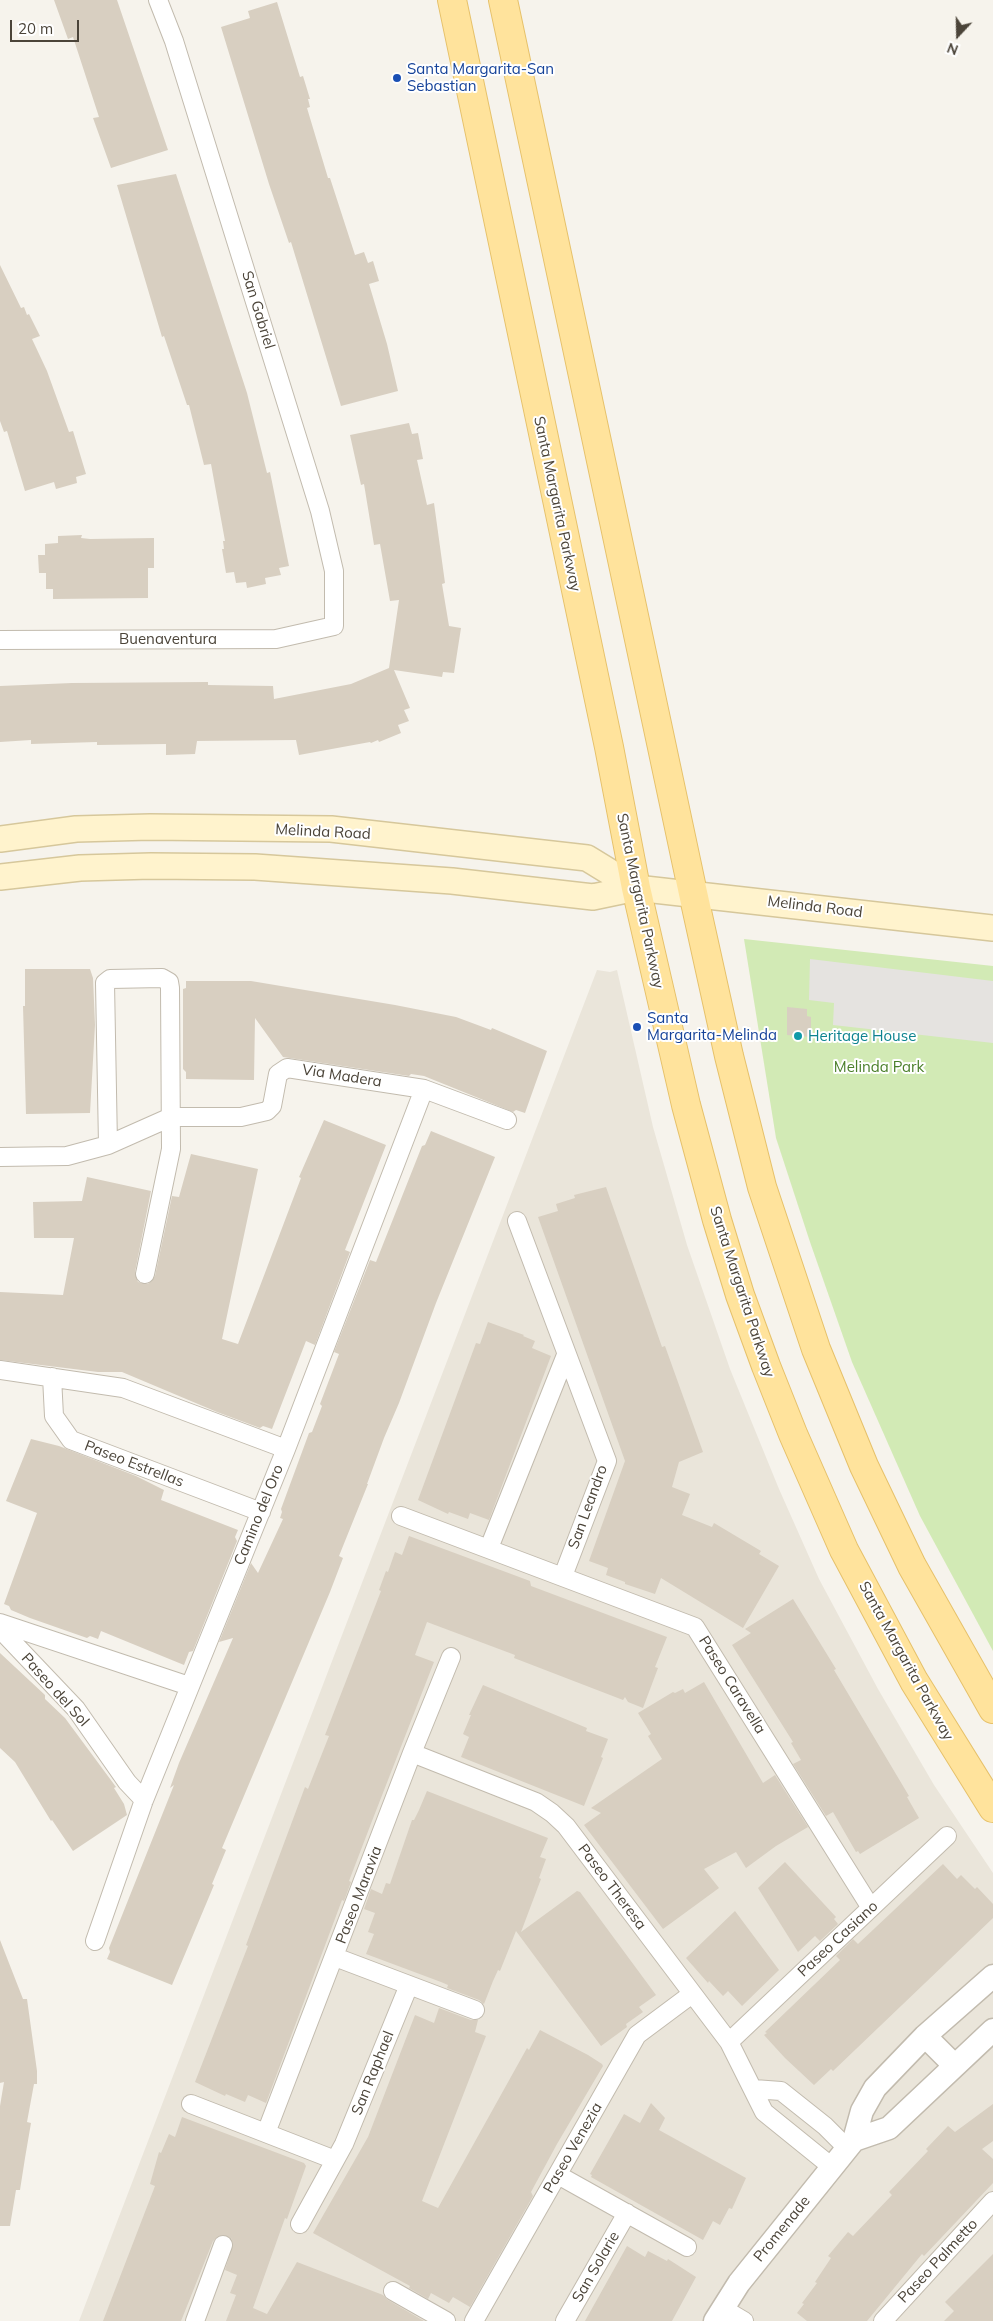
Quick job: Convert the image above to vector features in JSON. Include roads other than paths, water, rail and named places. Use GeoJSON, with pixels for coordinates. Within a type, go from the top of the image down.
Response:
{"type":"FeatureCollection","features":[{"type":"Feature","properties":{"kind":"main road","name":"Santa Margarita Parkway"},"geometry":{"type":"LineString","coordinates":[[452,0],[609,747],[636,888],[686,1105],[740,1295],[793,1434],[844,1550],[914,1681],[993,1808]]}},
{"type":"Feature","properties":{"kind":"main road"},"geometry":{"type":"LineString","coordinates":[[503,0],[692,893],[729,1056],[762,1187],[816,1349],[864,1466],[896,1536],[940,1620],[993,1709]]}},
{"type":"Feature","properties":{"kind":"main road","name":"Melinda Road"},"geometry":{"type":"LineString","coordinates":[[0,839],[85,829],[150,827],[331,830],[587,858],[636,888]]}},
{"type":"Feature","properties":{"kind":"main road","name":"Melinda Road"},"geometry":{"type":"LineString","coordinates":[[0,877],[80,868],[203,866],[293,870],[452,882],[593,898],[636,888],[993,928]]}},
{"type":"Feature","properties":{"kind":"street","name":"San Gabriel"},"geometry":{"type":"LineString","coordinates":[[158,0],[174,41],[320,511],[334,571],[334,626]]}},
{"type":"Feature","properties":{"kind":"street","name":"Buenaventura"},"geometry":{"type":"LineString","coordinates":[[0,640],[276,639],[334,626]]}},
{"type":"Feature","properties":{"kind":"street"},"geometry":{"type":"LineString","coordinates":[[108,1145],[105,982],[110,979],[162,978],[169,982],[171,1149],[145,1274]]}},
{"type":"Feature","properties":{"kind":"street","name":"Via Madera"},"geometry":{"type":"LineString","coordinates":[[0,1157],[67,1156],[108,1145],[171,1117],[241,1117],[267,1111],[272,1106],[278,1074],[287,1068],[424,1089],[506,1120]]}},
{"type":"Feature","properties":{"kind":"street","name":"Camino del Oro"},"geometry":{"type":"LineString","coordinates":[[95,1941],[144,1800],[286,1449],[424,1089]]}},
{"type":"Feature","properties":{"kind":"street","name":"San Leandro"},"geometry":{"type":"LineString","coordinates":[[517,1220],[607,1461],[563,1576]]}},
{"type":"Feature","properties":{"kind":"street"},"geometry":{"type":"LineString","coordinates":[[489,1548],[566,1355]]}},
{"type":"Feature","properties":{"kind":"street"},"geometry":{"type":"LineString","coordinates":[[0,1370],[123,1388],[286,1449]]}},
{"type":"Feature","properties":{"kind":"street","name":"Paseo Estrellas"},"geometry":{"type":"LineString","coordinates":[[52,1378],[54,1416],[72,1440],[261,1512]]}},
{"type":"Feature","properties":{"kind":"street","name":"Paseo Caravella"},"geometry":{"type":"LineString","coordinates":[[401,1516],[695,1627],[871,1908]]}},
{"type":"Feature","properties":{"kind":"street","name":"Paseo del Sol"},"geometry":{"type":"LineString","coordinates":[[0,1623],[189,1686]]}},
{"type":"Feature","properties":{"kind":"street","name":"Paseo del Sol"},"geometry":{"type":"LineString","coordinates":[[0,1629],[76,1709],[127,1782],[144,1800]]}},
{"type":"Feature","properties":{"kind":"street","name":"Paseo Maravia"},"geometry":{"type":"LineString","coordinates":[[266,2133],[412,1753],[451,1657]]}},
{"type":"Feature","properties":{"kind":"street","name":"Paseo Theresa"},"geometry":{"type":"LineString","coordinates":[[412,1753],[536,1802],[552,1812],[566,1826],[729,2042],[764,2112],[832,2167]]}},
{"type":"Feature","properties":{"kind":"street","name":"Paseo Casiano"},"geometry":{"type":"LineString","coordinates":[[729,2042],[947,1836]]}},
{"type":"Feature","properties":{"kind":"street"},"geometry":{"type":"LineString","coordinates":[[335,1957],[475,2010]]}},
{"type":"Feature","properties":{"kind":"street","name":"Promenade"},"geometry":{"type":"LineString","coordinates":[[718,2315],[739,2282],[851,2144],[862,2111],[875,2088],[924,2036],[993,1976]]}},
{"type":"Feature","properties":{"kind":"street","name":"San Raphael"},"geometry":{"type":"LineString","coordinates":[[300,2224],[344,2144],[409,1985]]}},
{"type":"Feature","properties":{"kind":"street","name":"Paseo Venezia"},"geometry":{"type":"LineString","coordinates":[[474,2321],[637,2035],[692,1994]]}},
{"type":"Feature","properties":{"kind":"street"},"geometry":{"type":"LineString","coordinates":[[754,2089],[781,2091],[851,2144],[889,2128],[993,2030]]}},
{"type":"Feature","properties":{"kind":"street"},"geometry":{"type":"LineString","coordinates":[[924,2036],[954,2065]]}},
{"type":"Feature","properties":{"kind":"street"},"geometry":{"type":"LineString","coordinates":[[191,2104],[335,2160]]}},
{"type":"Feature","properties":{"kind":"street","name":"San Solarie"},"geometry":{"type":"LineString","coordinates":[[558,2175],[687,2247]]}},
{"type":"Feature","properties":{"kind":"street","name":"Paseo Palmetto"},"geometry":{"type":"LineString","coordinates":[[883,2321],[993,2201]]}},
{"type":"Feature","properties":{"kind":"street","name":"San Solarie"},"geometry":{"type":"LineString","coordinates":[[565,2321],[627,2213]]}},
{"type":"Feature","properties":{"kind":"street"},"geometry":{"type":"LineString","coordinates":[[199,2320],[223,2245]]}},
{"type":"Feature","properties":{"kind":"street"},"geometry":{"type":"LineString","coordinates":[[393,2291],[446,2321]]}},
{"type":"Feature","properties":{"kind":"street"},"geometry":{"type":"LineString","coordinates":[[718,2315],[744,2321]]}},
{"type":"Feature","properties":{"kind":"place","name":"Santa Margarita-San Sebastian"},"geometry":{"type":"Point","coordinates":[397,78]}},
{"type":"Feature","properties":{"kind":"place","name":"Santa Margarita-Melinda"},"geometry":{"type":"Point","coordinates":[637,1027]}},
{"type":"Feature","properties":{"kind":"place","name":"Heritage House"},"geometry":{"type":"Point","coordinates":[798,1036]}},
{"type":"Feature","properties":{"kind":"park label","name":"Melinda Park"},"geometry":{"type":"Point","coordinates":[879,1067]}}]}
